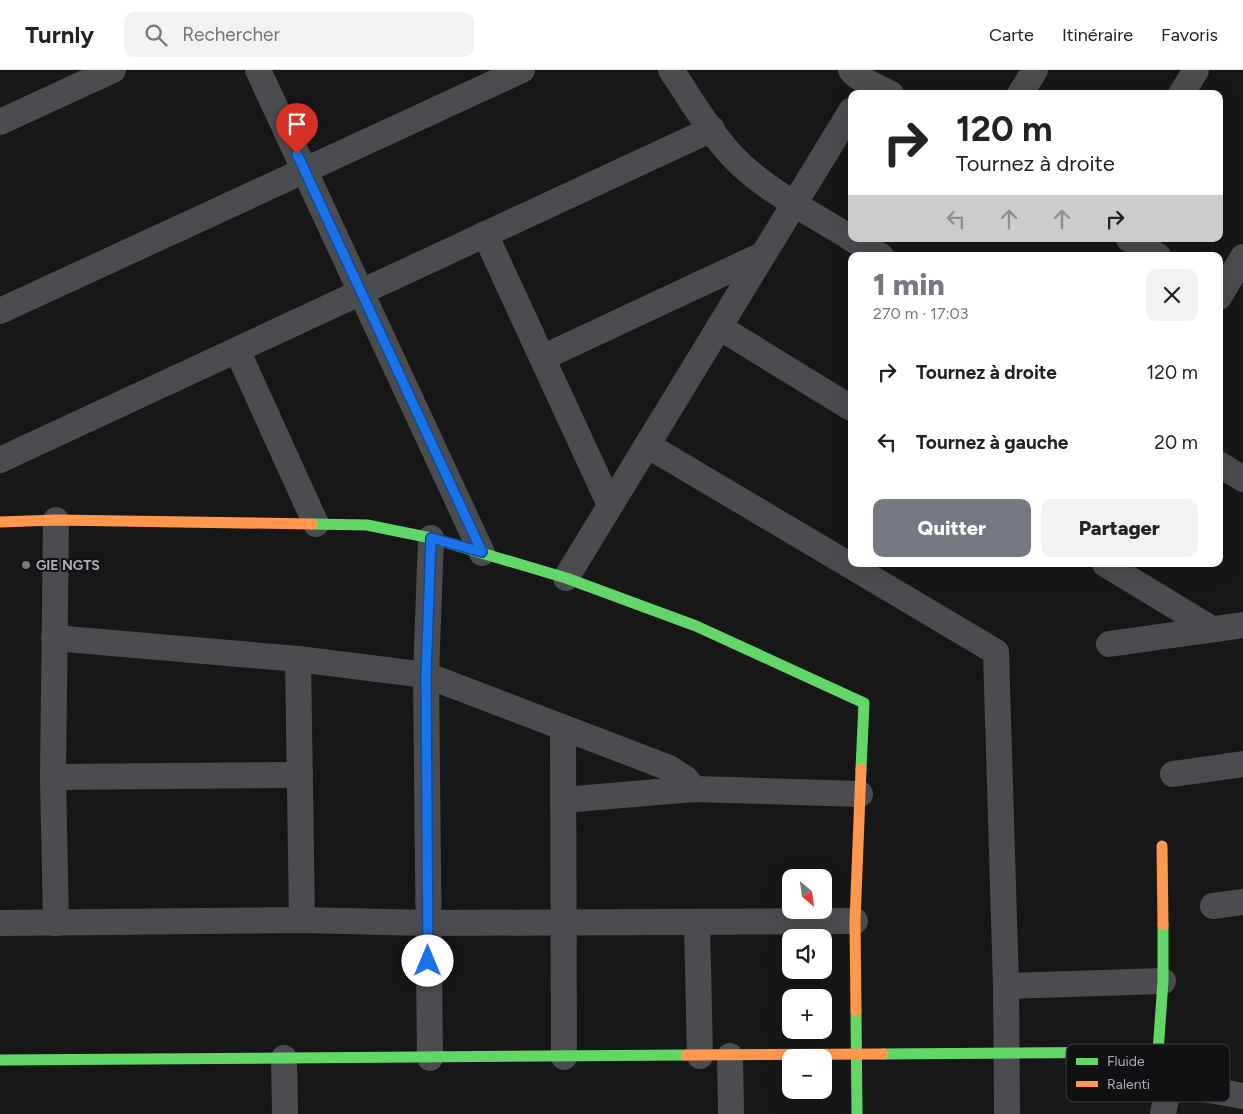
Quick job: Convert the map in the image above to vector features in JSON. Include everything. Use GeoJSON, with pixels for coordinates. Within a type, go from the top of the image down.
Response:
{"type":"FeatureCollection","features":[{"type":"Feature","properties":{"kind":"street"},"geometry":{"type":"LineString","coordinates":[[0,122],[113,70]]}},
{"type":"Feature","properties":{"kind":"street"},"geometry":{"type":"LineString","coordinates":[[258,70],[482,552]]}},
{"type":"Feature","properties":{"kind":"street"},"geometry":{"type":"LineString","coordinates":[[0,311],[522,70]]}},
{"type":"Feature","properties":{"kind":"street"},"geometry":{"type":"LineString","coordinates":[[671,70],[723,145],[747,170],[794,203],[848,236]]}},
{"type":"Feature","properties":{"kind":"street"},"geometry":{"type":"LineString","coordinates":[[1022,90],[1035,70]]}},
{"type":"Feature","properties":{"kind":"street"},"geometry":{"type":"LineString","coordinates":[[1184,90],[1196,70]]}},
{"type":"Feature","properties":{"kind":"street"},"geometry":{"type":"LineString","coordinates":[[566,578],[848,116]]}},
{"type":"Feature","properties":{"kind":"street"},"geometry":{"type":"LineString","coordinates":[[0,460],[712,129]]}},
{"type":"Feature","properties":{"kind":"street"},"geometry":{"type":"LineString","coordinates":[[484,234],[610,505]]}},
{"type":"Feature","properties":{"kind":"street"},"geometry":{"type":"LineString","coordinates":[[858,242],[875,252]]}},
{"type":"Feature","properties":{"kind":"street"},"geometry":{"type":"LineString","coordinates":[[1134,242],[1151,252]]}},
{"type":"Feature","properties":{"kind":"street"},"geometry":{"type":"LineString","coordinates":[[542,358],[762,255]]}},
{"type":"Feature","properties":{"kind":"street"},"geometry":{"type":"LineString","coordinates":[[1223,289],[1243,257]]}},
{"type":"Feature","properties":{"kind":"street"},"geometry":{"type":"LineString","coordinates":[[719,326],[848,406]]}},
{"type":"Feature","properties":{"kind":"street"},"geometry":{"type":"LineString","coordinates":[[236,350],[316,524]]}},
{"type":"Feature","properties":{"kind":"street"},"geometry":{"type":"LineString","coordinates":[[647,445],[848,564]]}},
{"type":"Feature","properties":{"kind":"street"},"geometry":{"type":"LineString","coordinates":[[1223,466],[1243,479]]}},
{"type":"Feature","properties":{"kind":"street"},"geometry":{"type":"LineString","coordinates":[[56,520],[53,777],[56,923]]}},
{"type":"Feature","properties":{"kind":"street"},"geometry":{"type":"LineString","coordinates":[[0,522],[56,520],[367,525],[431,538],[566,578],[696,626],[864,703],[855,922],[857,1114]]}},
{"type":"Feature","properties":{"kind":"street"},"geometry":{"type":"LineString","coordinates":[[430,1058],[426,675],[431,538]]}},
{"type":"Feature","properties":{"kind":"street"},"geometry":{"type":"LineString","coordinates":[[853,567],[996,652],[1006,986],[1007,1114]]}},
{"type":"Feature","properties":{"kind":"street"},"geometry":{"type":"LineString","coordinates":[[1110,567],[1212,629]]}},
{"type":"Feature","properties":{"kind":"street"},"geometry":{"type":"LineString","coordinates":[[1109,644],[1243,625]]}},
{"type":"Feature","properties":{"kind":"street"},"geometry":{"type":"LineString","coordinates":[[54,638],[298,659],[426,675],[562,729],[669,768],[686,779],[694,789]]}},
{"type":"Feature","properties":{"kind":"street"},"geometry":{"type":"LineString","coordinates":[[298,659],[302,920]]}},
{"type":"Feature","properties":{"kind":"street"},"geometry":{"type":"LineString","coordinates":[[562,729],[564,1057]]}},
{"type":"Feature","properties":{"kind":"street"},"geometry":{"type":"LineString","coordinates":[[1172,774],[1243,764]]}},
{"type":"Feature","properties":{"kind":"street"},"geometry":{"type":"LineString","coordinates":[[53,777],[300,774]]}},
{"type":"Feature","properties":{"kind":"street"},"geometry":{"type":"LineString","coordinates":[[563,800],[694,789],[860,794]]}},
{"type":"Feature","properties":{"kind":"street"},"geometry":{"type":"LineString","coordinates":[[1159,1044],[1163,981],[1162,846]]}},
{"type":"Feature","properties":{"kind":"street"},"geometry":{"type":"LineString","coordinates":[[1213,906],[1243,902]]}},
{"type":"Feature","properties":{"kind":"street"},"geometry":{"type":"LineString","coordinates":[[0,923],[302,920],[428,923],[855,922]]}},
{"type":"Feature","properties":{"kind":"street"},"geometry":{"type":"LineString","coordinates":[[697,922],[700,1056]]}},
{"type":"Feature","properties":{"kind":"street"},"geometry":{"type":"LineString","coordinates":[[1006,986],[1163,981]]}},
{"type":"Feature","properties":{"kind":"street"},"geometry":{"type":"LineString","coordinates":[[0,1060],[1066,1054]]}},
{"type":"Feature","properties":{"kind":"street"},"geometry":{"type":"LineString","coordinates":[[730,1056],[731,1114]]}},
{"type":"Feature","properties":{"kind":"street"},"geometry":{"type":"LineString","coordinates":[[284,1058],[285,1114]]}},
{"type":"Feature","properties":{"kind":"street"},"geometry":{"type":"LineString","coordinates":[[1230,1094],[1243,1096]]}},
{"type":"Feature","properties":{"kind":"traffic: fast"},"geometry":{"type":"LineString","coordinates":[[312,524],[367,525],[431,538],[566,578],[696,626],[864,703],[861,769]]}},
{"type":"Feature","properties":{"kind":"traffic: fast"},"geometry":{"type":"LineString","coordinates":[[1159,1044],[1163,981],[1163,925]]}},
{"type":"Feature","properties":{"kind":"traffic: fast"},"geometry":{"type":"LineString","coordinates":[[856,1011],[857,1114]]}},
{"type":"Feature","properties":{"kind":"traffic: fast"},"geometry":{"type":"LineString","coordinates":[[883,1054],[1066,1053]]}},
{"type":"Feature","properties":{"kind":"traffic: fast"},"geometry":{"type":"LineString","coordinates":[[0,1060],[686,1055]]}},
{"type":"Feature","properties":{"kind":"traffic: slow"},"geometry":{"type":"LineString","coordinates":[[0,522],[56,520],[312,524]]}},
{"type":"Feature","properties":{"kind":"traffic: slow"},"geometry":{"type":"LineString","coordinates":[[856,1011],[855,921],[861,769]]}},
{"type":"Feature","properties":{"kind":"traffic: slow"},"geometry":{"type":"LineString","coordinates":[[1162,846],[1163,925]]}},
{"type":"Feature","properties":{"kind":"traffic: slow"},"geometry":{"type":"LineString","coordinates":[[686,1055],[883,1054]]}},
{"type":"Feature","properties":{"kind":"place","name":"GIE NGTS"},"geometry":{"type":"Point","coordinates":[26,565]}},
{"type":"Feature","properties":{"kind":"route"},"geometry":{"type":"LineString","coordinates":[[297,154],[482,552],[431,538],[426,675],[428,961]]}}]}
